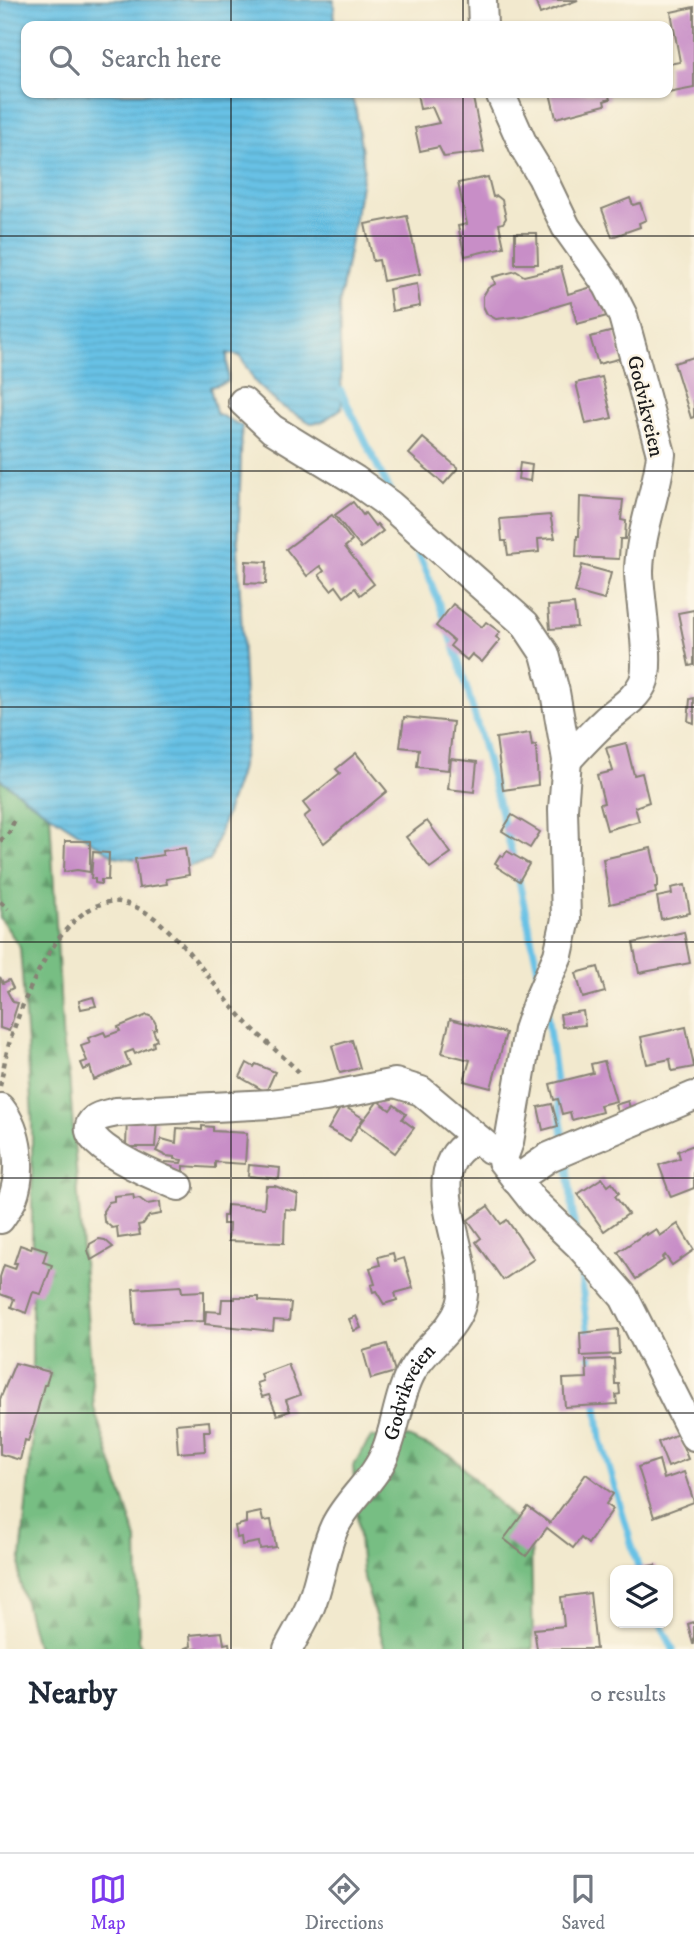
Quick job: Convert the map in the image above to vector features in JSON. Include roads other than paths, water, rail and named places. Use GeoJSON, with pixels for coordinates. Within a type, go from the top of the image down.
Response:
{"type":"FeatureCollection","features":[{"type":"Feature","properties":{"kind":"street"},"geometry":{"type":"LineString","coordinates":[[482,0],[483,21]]}},
{"type":"Feature","properties":{"kind":"street","name":"Godvikveien"},"geometry":{"type":"LineString","coordinates":[[502,98],[524,149],[542,177],[566,227],[608,286],[624,316],[661,454],[659,475],[643,533],[639,570],[646,664],[644,681],[636,696],[606,720],[567,760]]}},
{"type":"Feature","properties":{"kind":"street"},"geometry":{"type":"LineString","coordinates":[[243,402],[272,429],[390,505],[525,624],[545,654],[567,760],[563,809],[566,919],[558,955],[528,1030],[509,1142],[509,1170]]}},
{"type":"Feature","properties":{"kind":"street"},"geometry":{"type":"LineString","coordinates":[[179,1186],[99,1146],[90,1133],[90,1125],[96,1118],[116,1112],[271,1104],[325,1097],[395,1083],[421,1091],[478,1139],[509,1170],[534,1202],[580,1246],[624,1297],[694,1436]]}},
{"type":"Feature","properties":{"kind":"street"},"geometry":{"type":"LineString","coordinates":[[509,1170],[549,1157],[694,1096]]}},
{"type":"Feature","properties":{"kind":"street"},"geometry":{"type":"LineString","coordinates":[[0,1108],[16,1143],[19,1170],[12,1200],[0,1219]]}},
{"type":"Feature","properties":{"kind":"street","name":"Godvikveien"},"geometry":{"type":"LineString","coordinates":[[288,1649],[310,1606],[335,1525],[385,1454],[411,1372],[452,1325],[461,1307],[464,1283],[447,1204],[448,1172],[454,1157],[466,1143],[478,1139]]}},
{"type":"Feature","properties":{"kind":"water"},"geometry":{"type":"Polygon","coordinates":[[[0,0],[334,0],[334,21],[21,21],[21,98],[352,98],[356,110],[364,168],[339,306],[342,408],[322,422],[311,423],[279,405],[255,382],[240,356],[227,353],[228,382],[210,387],[216,413],[242,426],[238,549],[247,740],[239,775],[210,861],[186,867],[114,856],[0,779],[0,0]]]}},
{"type":"Feature","properties":{"kind":"waterway"},"geometry":{"type":"LineString","coordinates":[[341,391],[391,494]]}},
{"type":"Feature","properties":{"kind":"waterway"},"geometry":{"type":"LineString","coordinates":[[412,539],[444,617],[457,657],[514,861]]}},
{"type":"Feature","properties":{"kind":"waterway"},"geometry":{"type":"LineString","coordinates":[[517,872],[539,974]]}},
{"type":"Feature","properties":{"kind":"waterway"},"geometry":{"type":"LineString","coordinates":[[546,1006],[564,1143]]}},
{"type":"Feature","properties":{"kind":"waterway"},"geometry":{"type":"LineString","coordinates":[[566,1155],[575,1230]]}},
{"type":"Feature","properties":{"kind":"waterway"},"geometry":{"type":"LineString","coordinates":[[579,1259],[592,1369]]}},
{"type":"Feature","properties":{"kind":"waterway"},"geometry":{"type":"LineString","coordinates":[[596,1398],[601,1440],[638,1565]]}},
{"type":"Feature","properties":{"kind":"waterway"},"geometry":{"type":"LineString","coordinates":[[662,1628],[673,1649]]}}]}
